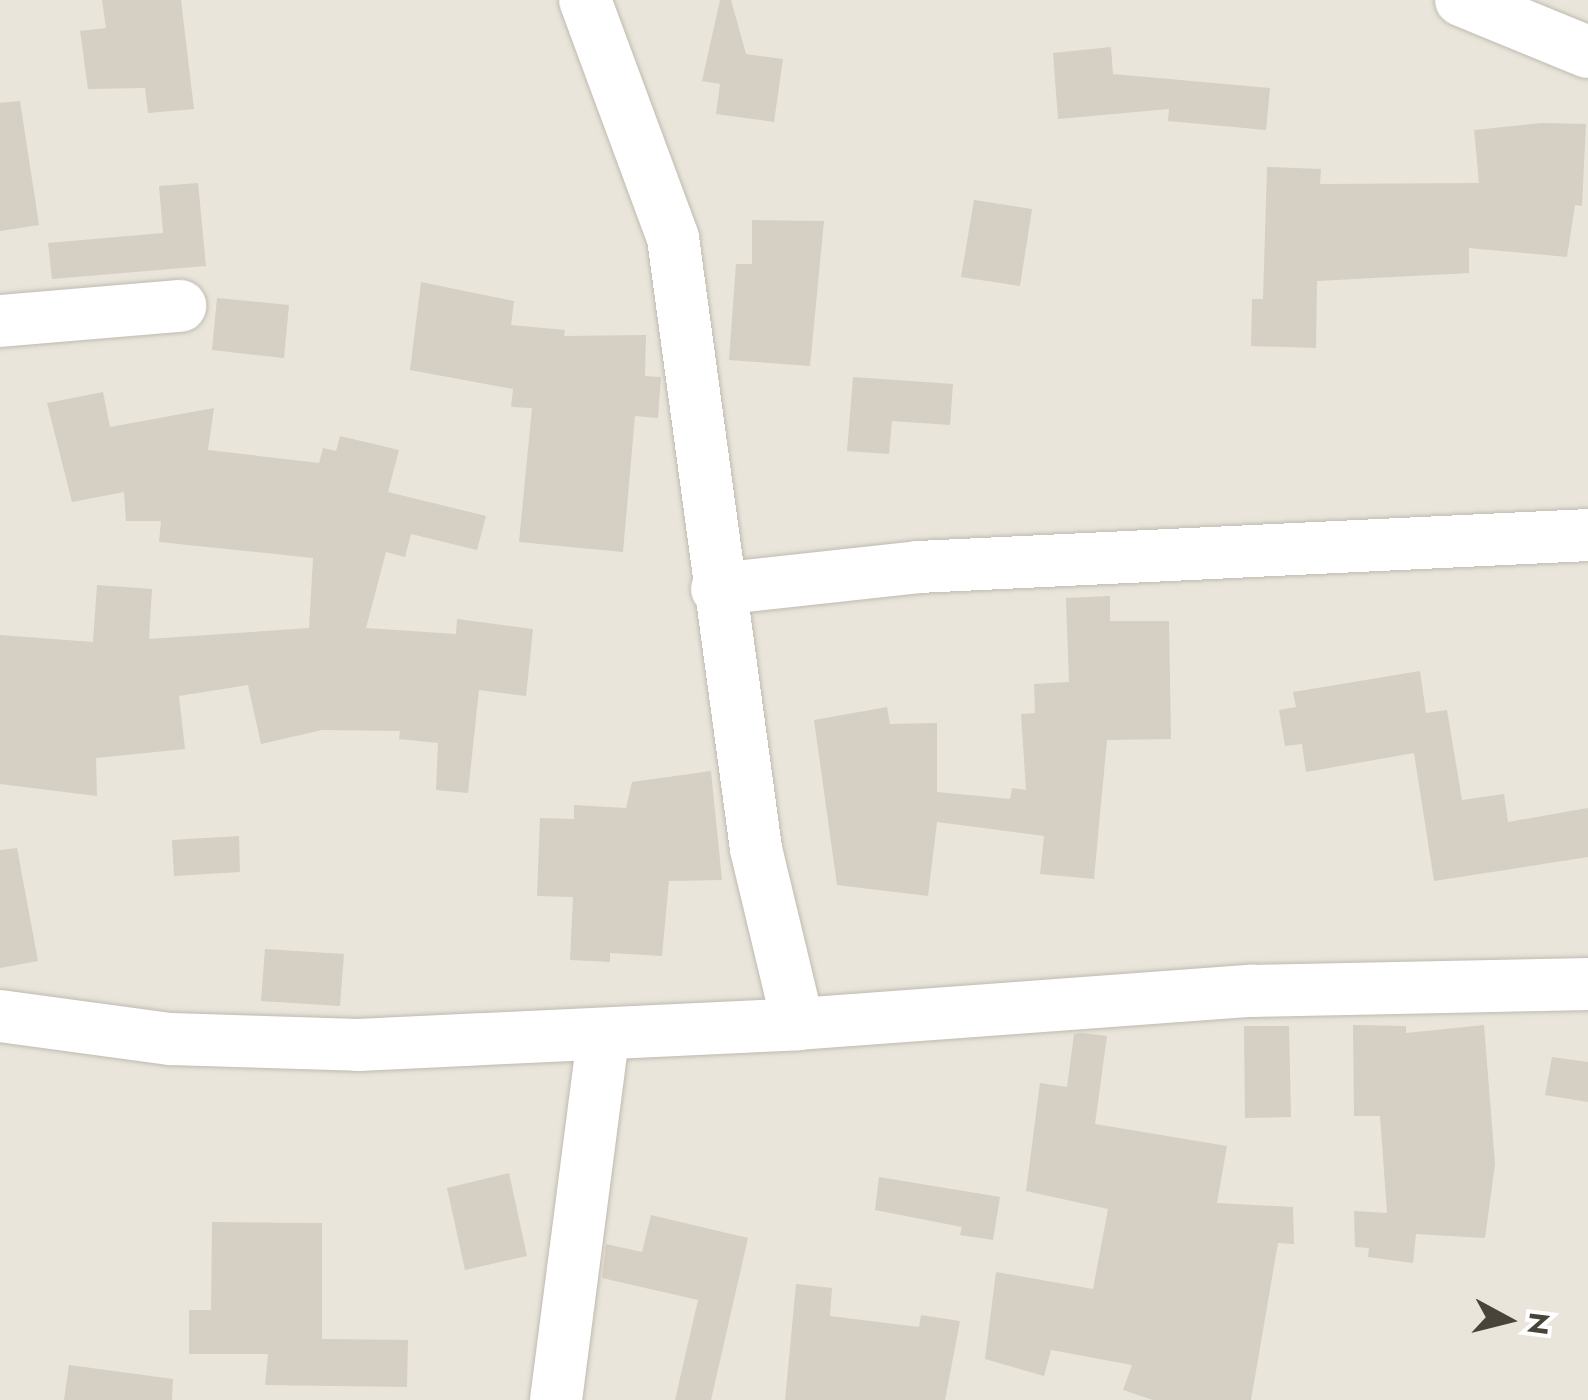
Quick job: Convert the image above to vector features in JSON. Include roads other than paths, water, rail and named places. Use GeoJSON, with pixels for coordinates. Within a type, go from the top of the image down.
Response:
{"type":"FeatureCollection","features":[{"type":"Feature","properties":{"kind":"street"},"geometry":{"type":"LineString","coordinates":[[585,0],[673,238],[717,589],[756,849],[798,1024]]}},
{"type":"Feature","properties":{"kind":"street"},"geometry":{"type":"LineString","coordinates":[[1461,0],[1588,52]]}},
{"type":"Feature","properties":{"kind":"street"},"geometry":{"type":"LineString","coordinates":[[0,322],[180,306]]}},
{"type":"Feature","properties":{"kind":"street"},"geometry":{"type":"LineString","coordinates":[[717,589],[918,566],[1588,535]]}},
{"type":"Feature","properties":{"kind":"street"},"geometry":{"type":"LineString","coordinates":[[0,1016],[172,1039],[358,1046],[603,1036],[1252,991],[1588,984]]}},
{"type":"Feature","properties":{"kind":"street"},"geometry":{"type":"LineString","coordinates":[[556,1400],[603,1036]]}}]}
